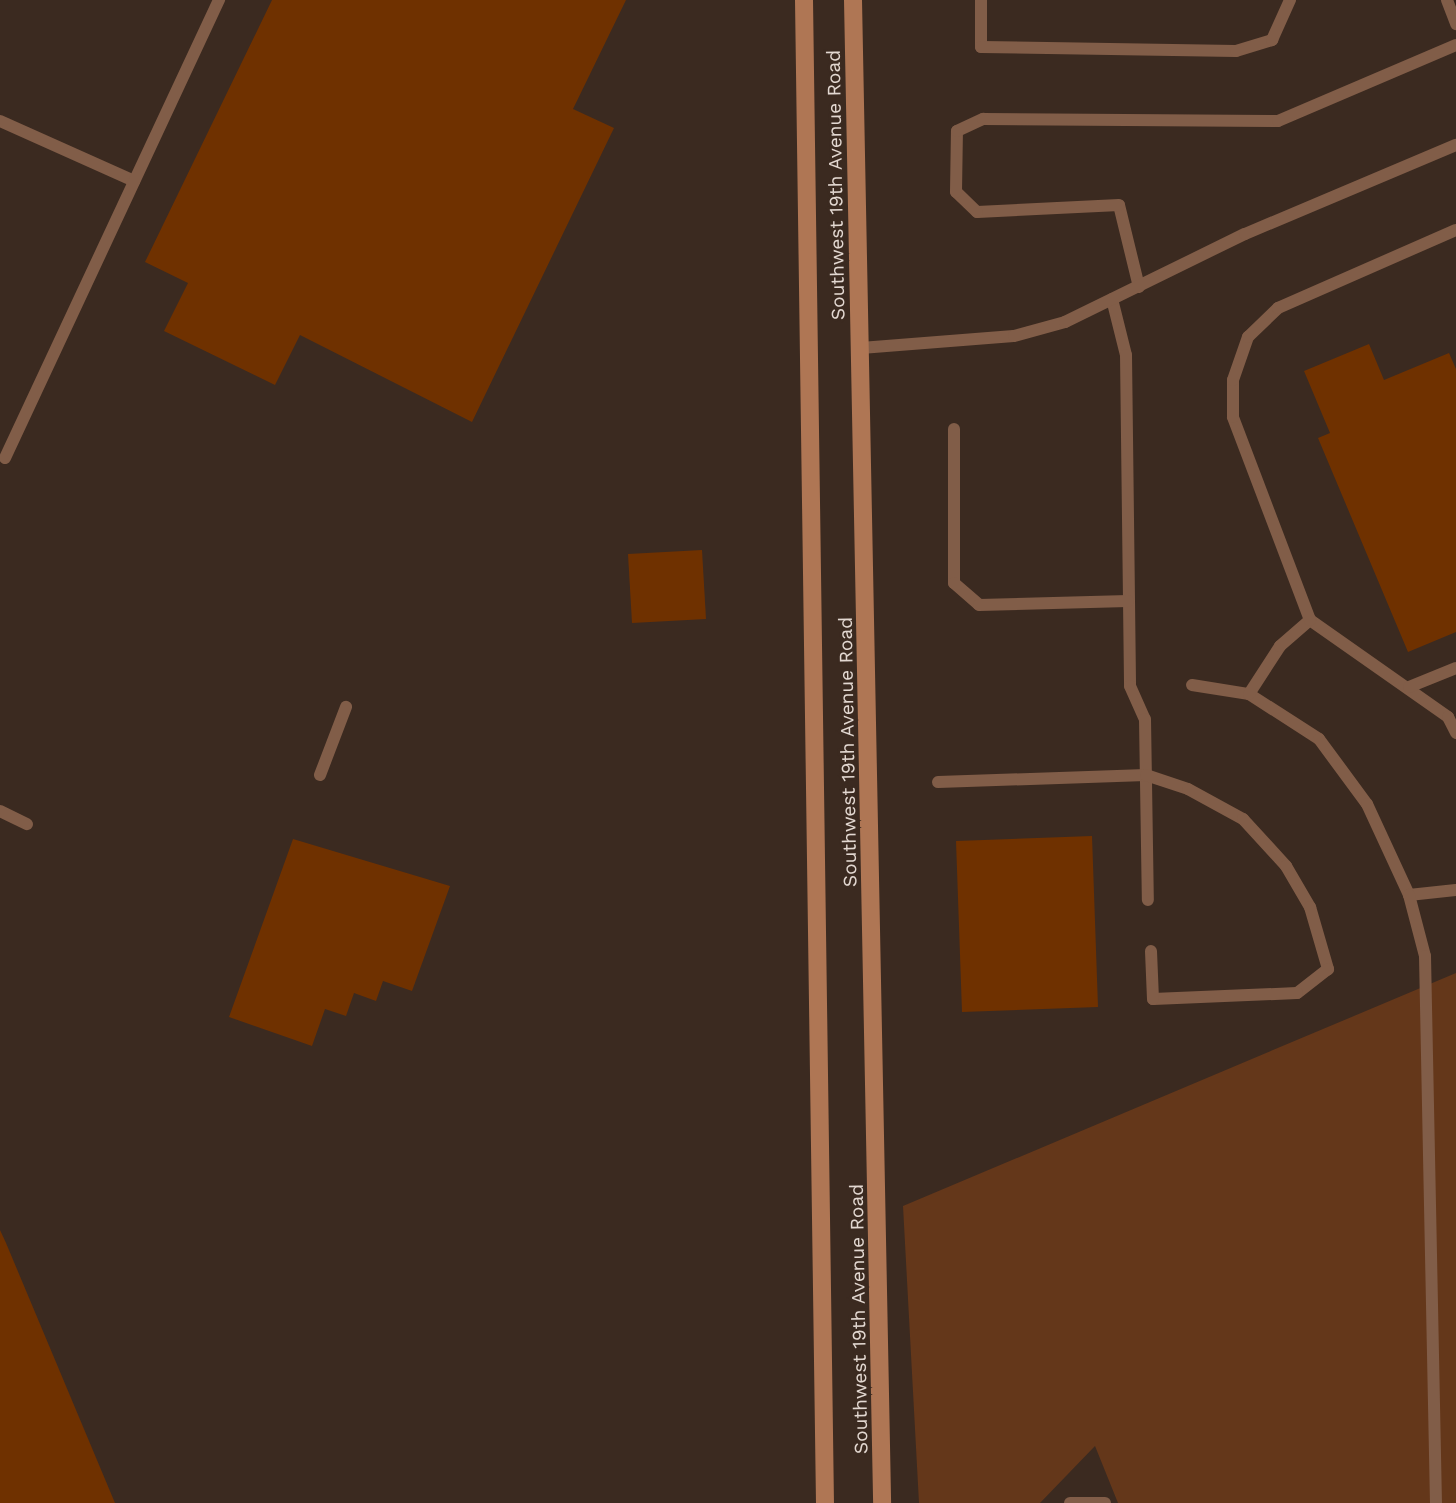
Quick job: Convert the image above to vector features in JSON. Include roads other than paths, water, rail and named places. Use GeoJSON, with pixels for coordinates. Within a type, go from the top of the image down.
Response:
{"type":"FeatureCollection","features":[{"type":"Feature","properties":{"kind":"main road","name":"Southwest 19th Avenue Road"},"geometry":{"type":"LineString","coordinates":[[804,0],[825,1503]]}},
{"type":"Feature","properties":{"kind":"main road","name":"Southwest 19th Avenue Road"},"geometry":{"type":"LineString","coordinates":[[853,0],[882,1503]]}},
{"type":"Feature","properties":{"kind":"lane"},"geometry":{"type":"LineString","coordinates":[[5,458],[219,0]]}},
{"type":"Feature","properties":{"kind":"lane"},"geometry":{"type":"LineString","coordinates":[[981,0],[981,47],[1236,51],[1272,40],[1290,0]]}},
{"type":"Feature","properties":{"kind":"lane"},"geometry":{"type":"LineString","coordinates":[[1447,0],[1456,24]]}},
{"type":"Feature","properties":{"kind":"lane"},"geometry":{"type":"LineString","coordinates":[[1139,287],[1119,205],[977,212],[956,192],[957,131],[983,119],[1278,121],[1456,45]]}},
{"type":"Feature","properties":{"kind":"lane"},"geometry":{"type":"LineString","coordinates":[[0,121],[134,181]]}},
{"type":"Feature","properties":{"kind":"lane"},"geometry":{"type":"LineString","coordinates":[[861,348],[1014,336],[1112,299],[1245,234],[1456,145]]}},
{"type":"Feature","properties":{"kind":"lane"},"geometry":{"type":"LineString","coordinates":[[1456,230],[1278,308],[1248,337],[1233,380],[1233,418],[1310,620],[1409,687],[1448,717],[1456,733]]}},
{"type":"Feature","properties":{"kind":"lane"},"geometry":{"type":"LineString","coordinates":[[1112,299],[1126,355],[1130,686],[1145,719],[1148,900]]}},
{"type":"Feature","properties":{"kind":"lane"},"geometry":{"type":"LineString","coordinates":[[954,429],[954,583],[979,605],[1128,601]]}},
{"type":"Feature","properties":{"kind":"lane"},"geometry":{"type":"LineString","coordinates":[[1250,694],[1280,646],[1310,620]]}},
{"type":"Feature","properties":{"kind":"lane"},"geometry":{"type":"LineString","coordinates":[[1409,687],[1456,668]]}},
{"type":"Feature","properties":{"kind":"lane"},"geometry":{"type":"LineString","coordinates":[[1192,685],[1250,694],[1320,739],[1367,804],[1409,895],[1425,956],[1436,1503]]}},
{"type":"Feature","properties":{"kind":"lane"},"geometry":{"type":"LineString","coordinates":[[320,775],[346,707]]}},
{"type":"Feature","properties":{"kind":"lane"},"geometry":{"type":"LineString","coordinates":[[938,782],[1146,775],[1243,819],[1286,866],[1310,907],[1328,969],[1297,993],[1153,999],[1151,951]]}},
{"type":"Feature","properties":{"kind":"lane"},"geometry":{"type":"LineString","coordinates":[[0,811],[27,824]]}},
{"type":"Feature","properties":{"kind":"lane"},"geometry":{"type":"LineString","coordinates":[[1409,895],[1456,890]]}},
{"type":"Feature","properties":{"kind":"lane"},"geometry":{"type":"LineString","coordinates":[[1070,1503],[1105,1503]]}}]}
